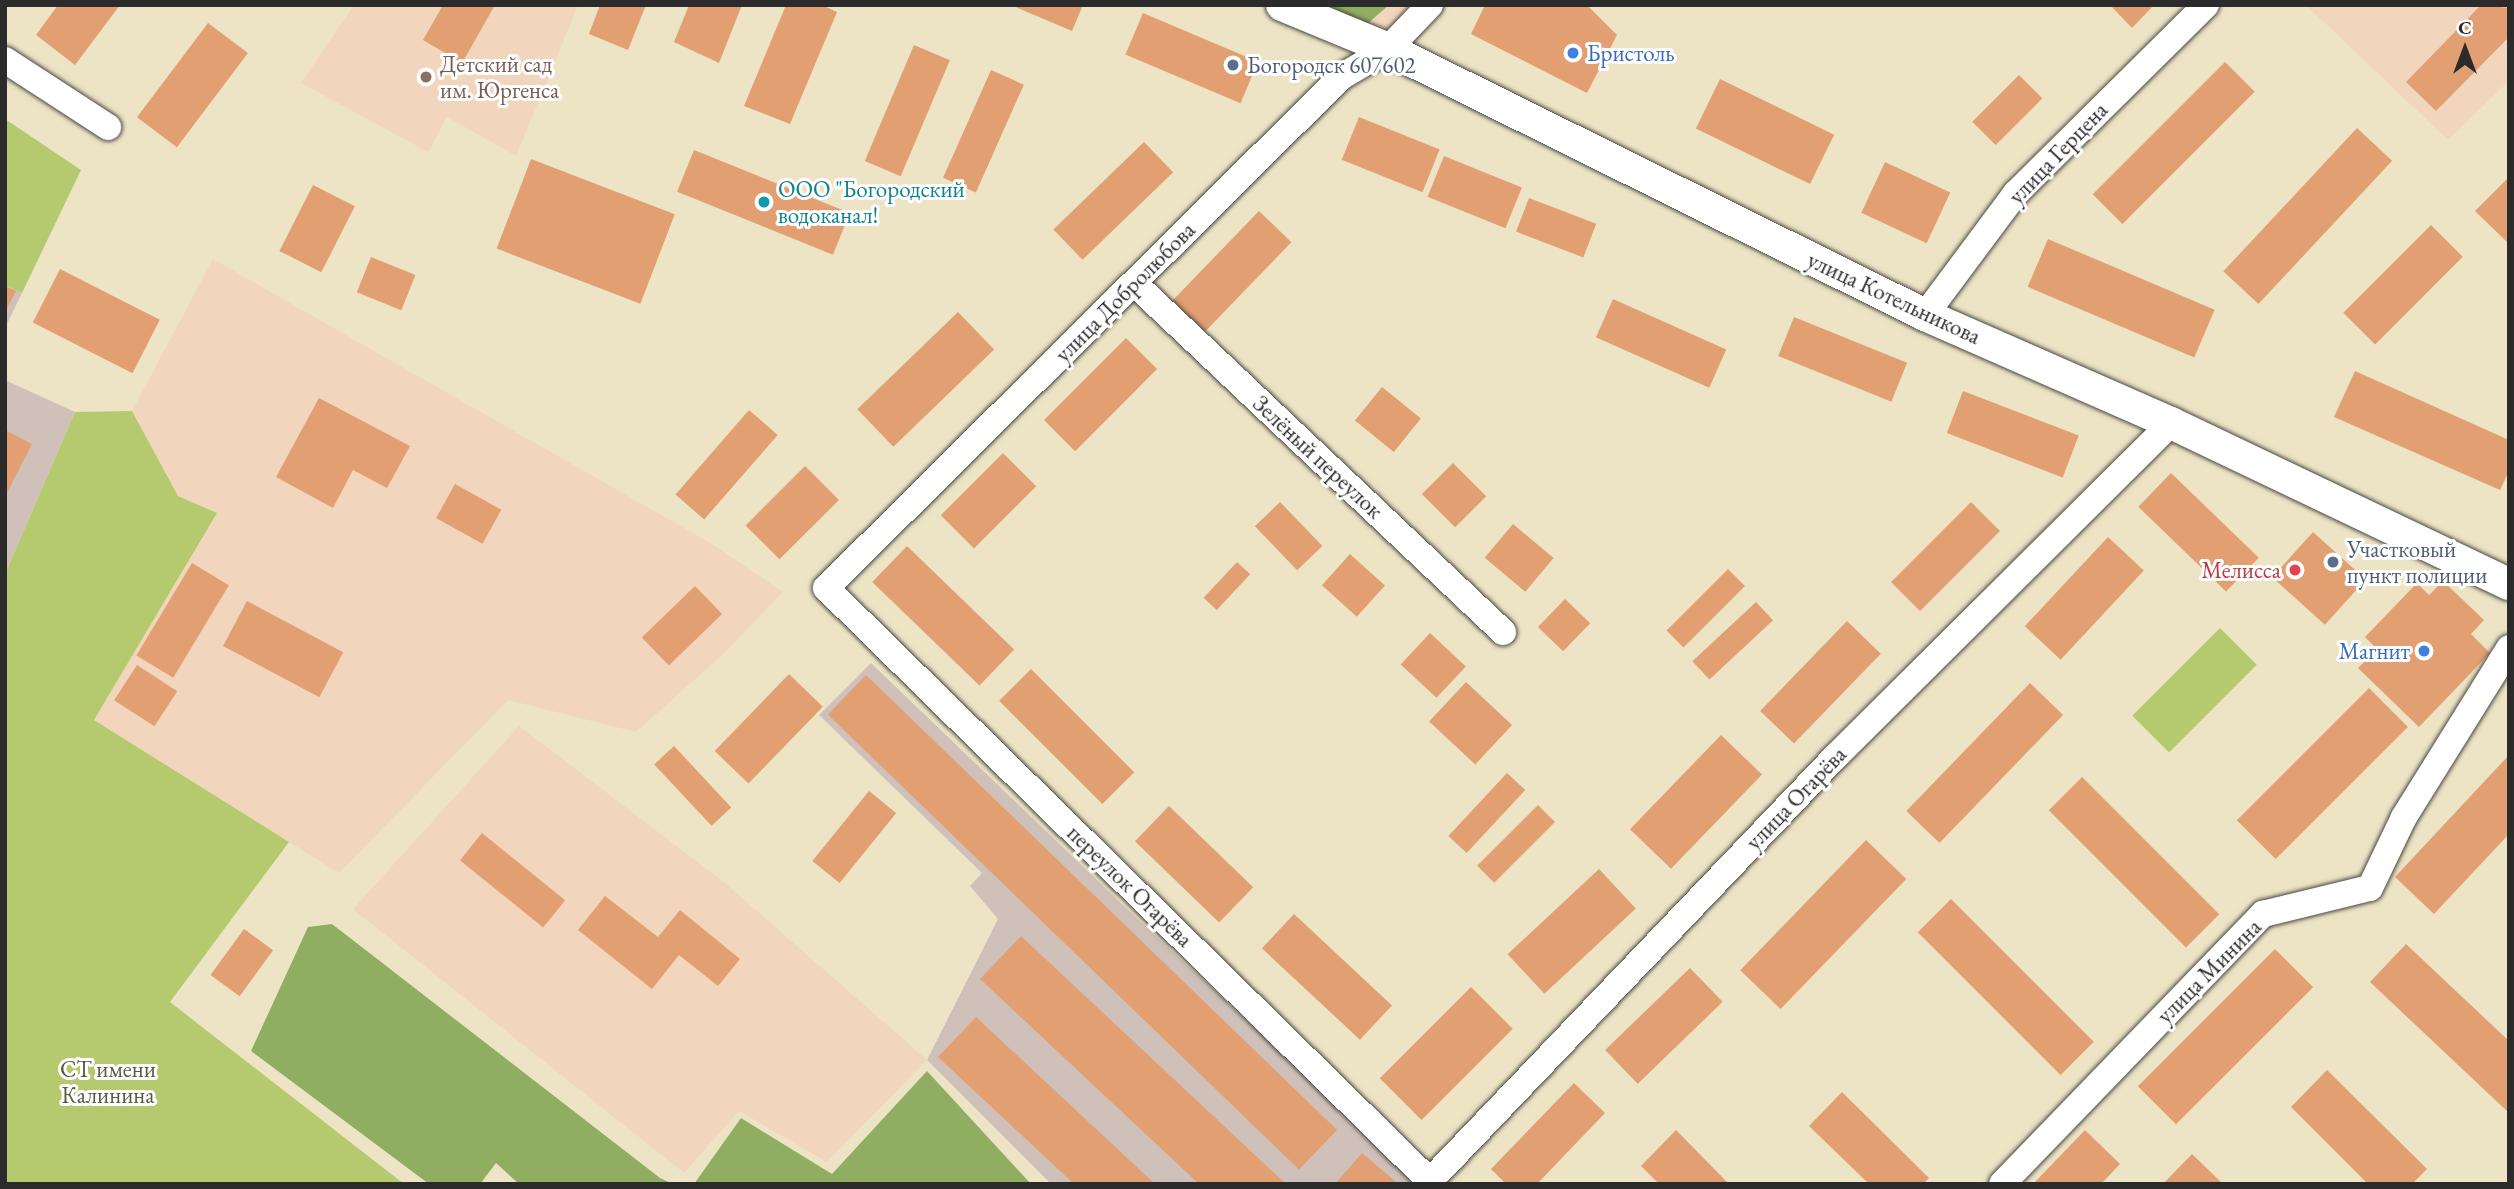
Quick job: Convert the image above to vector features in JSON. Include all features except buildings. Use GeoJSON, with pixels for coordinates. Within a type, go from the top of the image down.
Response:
{"type":"FeatureCollection","features":[{"type":"Feature","properties":{"kind":"street","name":"улица Котельникова"},"geometry":{"type":"LineString","coordinates":[[1282,5],[1388,49],[1926,315],[2171,423],[2509,584]]}},
{"type":"Feature","properties":{"kind":"street","name":"улица Добролюбова"},"geometry":{"type":"LineString","coordinates":[[826,588],[1341,78],[1388,49],[1430,5]]}},
{"type":"Feature","properties":{"kind":"street","name":"улица Герцена"},"geometry":{"type":"LineString","coordinates":[[1926,315],[2016,194],[2206,5]]}},
{"type":"Feature","properties":{"kind":"street"},"geometry":{"type":"LineString","coordinates":[[5,60],[108,127]]}},
{"type":"Feature","properties":{"kind":"street","name":"Зелёный переулок"},"geometry":{"type":"LineString","coordinates":[[1134,283],[1503,632]]}},
{"type":"Feature","properties":{"kind":"street","name":"улица Огарёва"},"geometry":{"type":"LineString","coordinates":[[1432,1183],[1836,756],[2171,423]]}},
{"type":"Feature","properties":{"kind":"street","name":"переулок Огарёва"},"geometry":{"type":"LineString","coordinates":[[826,588],[1432,1183]]}},
{"type":"Feature","properties":{"kind":"street","name":"улица Минина"},"geometry":{"type":"LineString","coordinates":[[2001,1184],[2263,914],[2370,888],[2403,817],[2509,648]]}},
{"type":"Feature","properties":{"kind":"shaded area","name":"Детский сад им. Юргенса"},"geometry":{"type":"Polygon","coordinates":[[[354,5],[578,5],[516,156],[447,117],[428,152],[301,83],[354,5]]]}},
{"type":"Feature","properties":{"kind":"shaded area"},"geometry":{"type":"Polygon","coordinates":[[[1305,5],[1413,5],[1388,34],[1305,5]]]}},
{"type":"Feature","properties":{"kind":"shaded area"},"geometry":{"type":"Polygon","coordinates":[[[2306,5],[2509,5],[2509,81],[2448,140],[2306,5]]]}},
{"type":"Feature","properties":{"kind":"shaded area"},"geometry":{"type":"Polygon","coordinates":[[[213,259],[712,544],[783,592],[722,655],[636,732],[508,700],[339,873],[94,720],[217,513],[178,496],[132,411],[213,259]]]}},
{"type":"Feature","properties":{"kind":"shaded area"},"geometry":{"type":"Polygon","coordinates":[[[5,285],[22,293],[5,328],[5,285]]]}},
{"type":"Feature","properties":{"kind":"shaded area"},"geometry":{"type":"Polygon","coordinates":[[[5,380],[75,412],[5,574],[5,380]]]}},
{"type":"Feature","properties":{"kind":"shaded area"},"geometry":{"type":"Polygon","coordinates":[[[871,663],[1126,908],[1421,1184],[1051,1184],[927,1060],[998,919],[970,886],[982,873],[819,715],[871,663]]]}},
{"type":"Feature","properties":{"kind":"shaded area"},"geometry":{"type":"Polygon","coordinates":[[[519,726],[725,883],[927,1060],[827,1162],[739,1111],[684,1173],[353,909],[519,726]]]}},
{"type":"Feature","properties":{"kind":"green space"},"geometry":{"type":"Polygon","coordinates":[[[1326,5],[1389,5],[1367,24],[1326,5]]]}},
{"type":"Feature","properties":{"kind":"green space"},"geometry":{"type":"Polygon","coordinates":[[[5,119],[81,170],[22,293],[5,285],[5,119]]]}},
{"type":"Feature","properties":{"kind":"green space","name":"СТ имени Калинина"},"geometry":{"type":"Polygon","coordinates":[[[132,411],[178,496],[217,513],[94,720],[289,842],[170,1002],[404,1184],[5,1184],[5,574],[75,412],[132,411]]]}},
{"type":"Feature","properties":{"kind":"green space"},"geometry":{"type":"Polygon","coordinates":[[[2220,628],[2257,665],[2169,752],[2132,716],[2220,628]]]}},
{"type":"Feature","properties":{"kind":"green space"},"geometry":{"type":"Polygon","coordinates":[[[332,924],[660,1178],[673,1184],[519,1184],[496,1163],[480,1184],[429,1184],[251,1051],[308,927],[332,924]]]}},
{"type":"Feature","properties":{"kind":"green space"},"geometry":{"type":"Polygon","coordinates":[[[927,1071],[1031,1184],[694,1184],[741,1118],[832,1174],[927,1071]]]}},
{"type":"Feature","properties":{"kind":"place","name":"Бристоль"},"geometry":{"type":"Point","coordinates":[1573,53]}},
{"type":"Feature","properties":{"kind":"place","name":"Богородск 607602"},"geometry":{"type":"Point","coordinates":[1233,65]}},
{"type":"Feature","properties":{"kind":"place","name":"Детский сад им. Юргенса"},"geometry":{"type":"Point","coordinates":[426,77]}},
{"type":"Feature","properties":{"kind":"place","name":"ООО \"Богородский водоканал!"},"geometry":{"type":"Point","coordinates":[764,202]}},
{"type":"Feature","properties":{"kind":"place","name":"Участковый пункт полиции"},"geometry":{"type":"Point","coordinates":[2333,562]}},
{"type":"Feature","properties":{"kind":"place","name":"Мелисса"},"geometry":{"type":"Point","coordinates":[2295,570]}},
{"type":"Feature","properties":{"kind":"place","name":"Магнит"},"geometry":{"type":"Point","coordinates":[2424,651]}}]}
